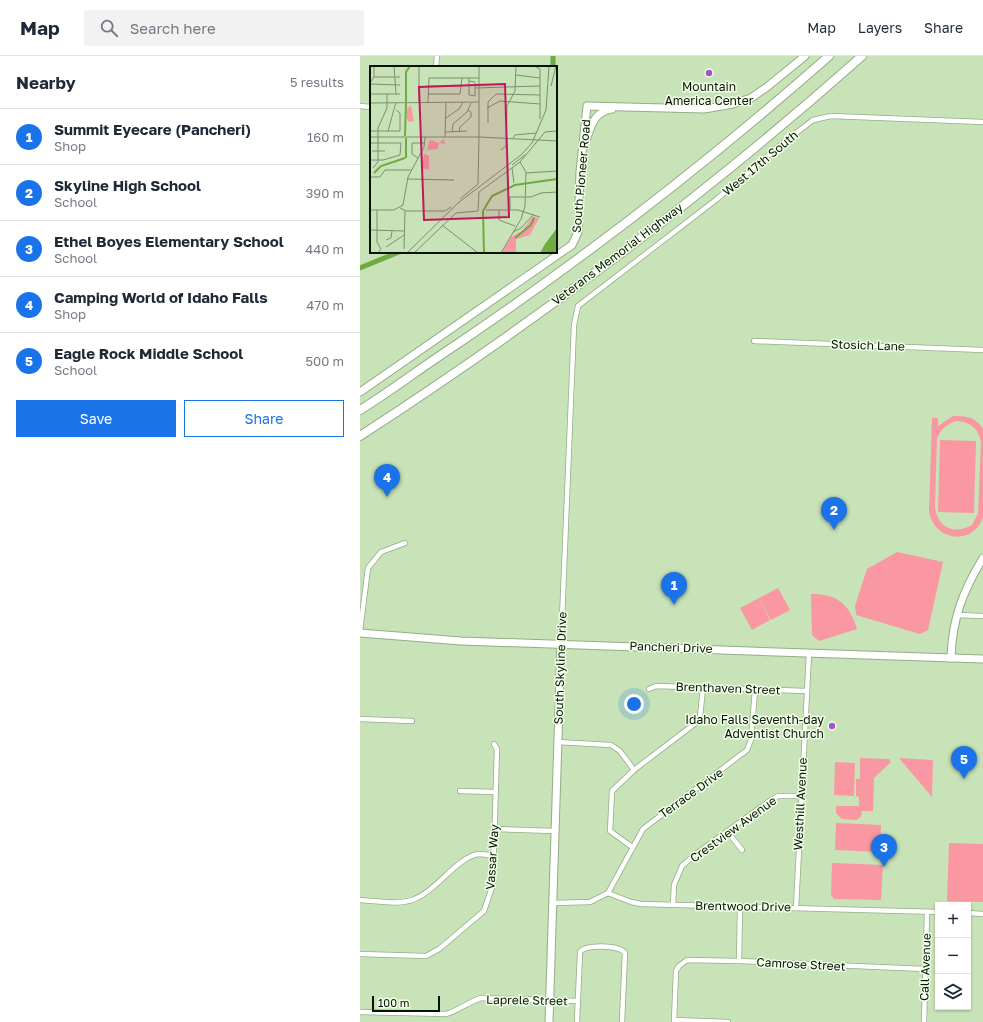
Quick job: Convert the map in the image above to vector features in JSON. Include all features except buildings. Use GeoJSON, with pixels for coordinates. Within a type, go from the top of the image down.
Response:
{"type":"FeatureCollection","features":[{"type":"Feature","properties":{"kind":"highway","name":"Veterans Memorial Highway"},"geometry":{"type":"LineString","coordinates":[[360,410],[483,328],[584,255],[700,165],[828,56]]}},
{"type":"Feature","properties":{"kind":"highway","name":"Veterans Memorial Highway"},"geometry":{"type":"LineString","coordinates":[[360,436],[588,279],[732,167],[862,56]]}},
{"type":"Feature","properties":{"kind":"street","name":"South Pioneer Road"},"geometry":{"type":"LineString","coordinates":[[360,392],[572,245],[578,232],[582,151],[587,106],[704,109],[733,104],[751,98],[768,87],[805,56]]}},
{"type":"Feature","properties":{"kind":"street"},"geometry":{"type":"LineString","coordinates":[[360,106],[370,107]]}},
{"type":"Feature","properties":{"kind":"street"},"geometry":{"type":"LineString","coordinates":[[582,151],[594,118],[607,110],[623,107]]}},
{"type":"Feature","properties":{"kind":"street","name":"West 17th South"},"geometry":{"type":"LineString","coordinates":[[576,313],[578,306],[586,299],[717,199],[778,147],[813,120],[831,116],[983,122]]}},
{"type":"Feature","properties":{"kind":"street","name":"South Skyline Drive"},"geometry":{"type":"LineString","coordinates":[[549,1022],[557,742],[576,313]]}},
{"type":"Feature","properties":{"kind":"street","name":"Stosich Lane"},"geometry":{"type":"LineString","coordinates":[[754,341],[983,350]]}},
{"type":"Feature","properties":{"kind":"street"},"geometry":{"type":"LineString","coordinates":[[360,632],[368,568],[381,552],[405,543]]}},
{"type":"Feature","properties":{"kind":"street"},"geometry":{"type":"LineString","coordinates":[[951,658],[956,615],[964,590],[983,558]]}},
{"type":"Feature","properties":{"kind":"street"},"geometry":{"type":"LineString","coordinates":[[956,615],[983,616]]}},
{"type":"Feature","properties":{"kind":"street","name":"Pancheri Drive"},"geometry":{"type":"LineString","coordinates":[[360,632],[460,640],[983,659]]}},
{"type":"Feature","properties":{"kind":"street","name":"Westhill Avenue"},"geometry":{"type":"LineString","coordinates":[[796,908],[800,796],[809,653]]}},
{"type":"Feature","properties":{"kind":"street","name":"Brenthaven Street"},"geometry":{"type":"LineString","coordinates":[[649,689],[656,686],[807,691]]}},
{"type":"Feature","properties":{"kind":"street"},"geometry":{"type":"LineString","coordinates":[[632,847],[610,831],[612,791],[634,770],[698,722],[700,717],[702,688]]}},
{"type":"Feature","properties":{"kind":"street","name":"Terrace Drive"},"geometry":{"type":"LineString","coordinates":[[608,893],[643,829],[744,754],[751,740],[754,690]]}},
{"type":"Feature","properties":{"kind":"street"},"geometry":{"type":"LineString","coordinates":[[360,719],[412,721]]}},
{"type":"Feature","properties":{"kind":"street"},"geometry":{"type":"LineString","coordinates":[[557,742],[611,745],[620,752],[634,770]]}},
{"type":"Feature","properties":{"kind":"street","name":"Vassar Way"},"geometry":{"type":"LineString","coordinates":[[360,954],[426,956],[439,949],[484,911],[493,884],[497,749],[494,744]]}},
{"type":"Feature","properties":{"kind":"street"},"geometry":{"type":"LineString","coordinates":[[460,791],[496,792]]}},
{"type":"Feature","properties":{"kind":"street","name":"Crestview Avenue"},"geometry":{"type":"LineString","coordinates":[[673,904],[674,885],[682,866],[727,831],[778,796],[800,796]]}},
{"type":"Feature","properties":{"kind":"street"},"geometry":{"type":"LineString","coordinates":[[495,828],[554,832]]}},
{"type":"Feature","properties":{"kind":"street"},"geometry":{"type":"LineString","coordinates":[[727,831],[742,850]]}},
{"type":"Feature","properties":{"kind":"street"},"geometry":{"type":"LineString","coordinates":[[360,900],[403,902],[413,899],[434,886],[466,859],[480,854],[493,856]]}},
{"type":"Feature","properties":{"kind":"street"},"geometry":{"type":"LineString","coordinates":[[553,903],[590,902],[608,893]]}},
{"type":"Feature","properties":{"kind":"street","name":"Brentwood Drive"},"geometry":{"type":"LineString","coordinates":[[608,893],[631,902],[740,908],[935,912]]}},
{"type":"Feature","properties":{"kind":"street"},"geometry":{"type":"LineString","coordinates":[[739,961],[740,908]]}},
{"type":"Feature","properties":{"kind":"street","name":"Call Avenue"},"geometry":{"type":"LineString","coordinates":[[924,1022],[927,912]]}},
{"type":"Feature","properties":{"kind":"street"},"geometry":{"type":"LineString","coordinates":[[971,913],[983,914]]}},
{"type":"Feature","properties":{"kind":"street"},"geometry":{"type":"LineString","coordinates":[[577,1022],[580,952],[582,948],[622,950],[625,953],[622,1022]]}},
{"type":"Feature","properties":{"kind":"street","name":"Camrose Street"},"geometry":{"type":"LineString","coordinates":[[674,1021],[676,971],[679,966],[687,960],[925,969]]}},
{"type":"Feature","properties":{"kind":"street","name":"Laprele Street"},"geometry":{"type":"LineString","coordinates":[[360,1012],[446,1014],[481,998],[578,1001]]}},
{"type":"Feature","properties":{"kind":"street"},"geometry":{"type":"LineString","coordinates":[[674,1021],[728,1022]]}},
{"type":"Feature","properties":{"kind":"shaded area"},"geometry":{"type":"Polygon","coordinates":[[[953,416],[962,416],[974,420],[983,429],[983,517],[978,526],[971,533],[963,536],[946,534],[938,529],[932,521],[929,511],[932,418],[938,418],[938,426],[953,416]],[[956,421],[947,426],[942,430],[937,439],[935,508],[943,525],[953,529],[965,528],[972,525],[978,513],[981,442],[976,429],[970,424],[956,421]]]}},
{"type":"Feature","properties":{"kind":"shaded area"},"geometry":{"type":"Polygon","coordinates":[[[940,440],[976,441],[974,513],[938,512],[940,440]]]}},
{"type":"Feature","properties":{"kind":"shaded area"},"geometry":{"type":"Polygon","coordinates":[[[897,552],[943,562],[928,630],[920,634],[856,615],[855,606],[867,569],[897,552]]]}},
{"type":"Feature","properties":{"kind":"shaded area"},"geometry":{"type":"Polygon","coordinates":[[[778,588],[790,610],[771,620],[759,598],[778,588]]]}},
{"type":"Feature","properties":{"kind":"shaded area"},"geometry":{"type":"Polygon","coordinates":[[[811,594],[828,596],[841,602],[850,613],[857,629],[819,641],[812,635],[811,594]]]}},
{"type":"Feature","properties":{"kind":"shaded area"},"geometry":{"type":"Polygon","coordinates":[[[759,598],[770,620],[752,630],[740,608],[759,598]]]}},
{"type":"Feature","properties":{"kind":"shaded area"},"geometry":{"type":"Polygon","coordinates":[[[860,758],[889,759],[891,762],[874,778],[873,811],[862,811],[861,816],[857,820],[842,819],[836,813],[836,806],[859,806],[859,797],[856,796],[856,779],[860,779],[860,758]]]}},
{"type":"Feature","properties":{"kind":"shaded area"},"geometry":{"type":"Polygon","coordinates":[[[899,758],[933,760],[932,797],[899,758]]]}},
{"type":"Feature","properties":{"kind":"shaded area"},"geometry":{"type":"Polygon","coordinates":[[[835,762],[855,763],[854,796],[834,795],[835,762]]]}},
{"type":"Feature","properties":{"kind":"shaded area"},"geometry":{"type":"Polygon","coordinates":[[[836,823],[881,825],[880,852],[835,850],[836,823]]]}},
{"type":"Feature","properties":{"kind":"shaded area"},"geometry":{"type":"Polygon","coordinates":[[[949,843],[983,844],[983,902],[947,901],[949,843]]]}},
{"type":"Feature","properties":{"kind":"shaded area"},"geometry":{"type":"Polygon","coordinates":[[[832,863],[883,865],[881,900],[834,899],[831,895],[832,863]]]}},
{"type":"Feature","properties":{"kind":"waterway"},"geometry":{"type":"LineString","coordinates":[[553,56],[553,66]]}},
{"type":"Feature","properties":{"kind":"waterway"},"geometry":{"type":"LineString","coordinates":[[360,268],[397,253]]}},
{"type":"Feature","properties":{"kind":"place","name":"Mountain America Center"},"geometry":{"type":"Point","coordinates":[709,73]}},
{"type":"Feature","properties":{"kind":"place","name":"Camping World of Idaho Falls"},"geometry":{"type":"Point","coordinates":[387,497]}},
{"type":"Feature","properties":{"kind":"place","name":"Skyline High School"},"geometry":{"type":"Point","coordinates":[834,530]}},
{"type":"Feature","properties":{"kind":"place","name":"Summit Eyecare (Pancheri)"},"geometry":{"type":"Point","coordinates":[674,605]}},
{"type":"Feature","properties":{"kind":"place","name":"Idaho Falls Seventh-day Adventist Church"},"geometry":{"type":"Point","coordinates":[832,726]}},
{"type":"Feature","properties":{"kind":"place","name":"Eagle Rock Middle School"},"geometry":{"type":"Point","coordinates":[964,779]}},
{"type":"Feature","properties":{"kind":"place","name":"Ethel Boyes Elementary School"},"geometry":{"type":"Point","coordinates":[884,867]}}]}
